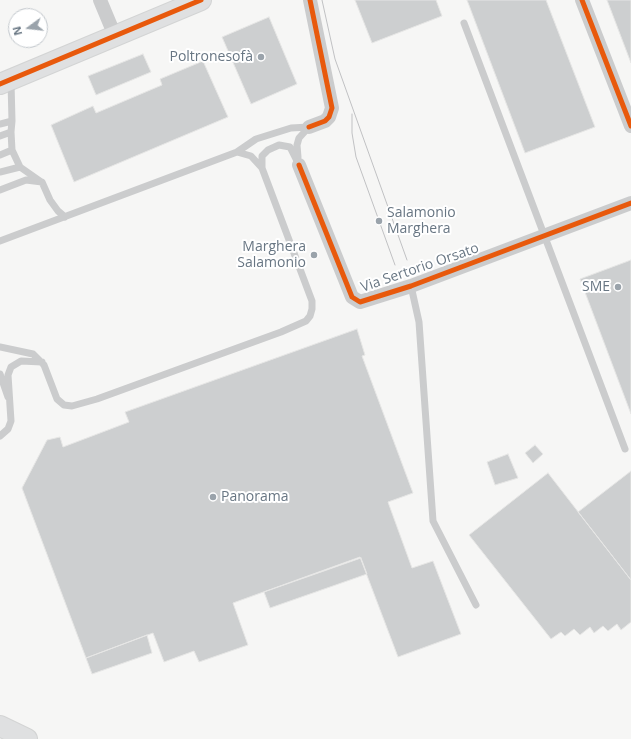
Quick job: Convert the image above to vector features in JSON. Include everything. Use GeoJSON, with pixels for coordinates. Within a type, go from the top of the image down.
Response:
{"type":"FeatureCollection","features":[{"type":"Feature","properties":{"kind":"street"},"geometry":{"type":"LineString","coordinates":[[100,0],[115,36]]}},
{"type":"Feature","properties":{"kind":"street"},"geometry":{"type":"LineString","coordinates":[[5,82],[201,0]]}},
{"type":"Feature","properties":{"kind":"street"},"geometry":{"type":"LineString","coordinates":[[309,127],[325,121],[329,117],[332,108],[310,0]]}},
{"type":"Feature","properties":{"kind":"street"},"geometry":{"type":"LineString","coordinates":[[582,0],[631,126]]}},
{"type":"Feature","properties":{"kind":"street","name":"Via Sertorio Orsato"},"geometry":{"type":"LineString","coordinates":[[299,165],[354,300],[364,302],[411,286],[631,203]]}},
{"type":"Feature","properties":{"kind":"street"},"geometry":{"type":"LineString","coordinates":[[0,726],[27,739]]}},
{"type":"Feature","properties":{"kind":"lane"},"geometry":{"type":"LineString","coordinates":[[464,23],[625,449]]}},
{"type":"Feature","properties":{"kind":"lane"},"geometry":{"type":"LineString","coordinates":[[5,82],[12,121],[12,150],[20,167],[42,182],[50,200],[58,211],[65,217]]}},
{"type":"Feature","properties":{"kind":"lane"},"geometry":{"type":"LineString","coordinates":[[0,124],[12,121]]}},
{"type":"Feature","properties":{"kind":"lane"},"geometry":{"type":"LineString","coordinates":[[0,241],[236,152],[256,139],[291,128],[309,127]]}},
{"type":"Feature","properties":{"kind":"lane"},"geometry":{"type":"LineString","coordinates":[[299,165],[298,142],[302,134],[309,127]]}},
{"type":"Feature","properties":{"kind":"lane"},"geometry":{"type":"LineString","coordinates":[[0,136],[11,132]]}},
{"type":"Feature","properties":{"kind":"lane"},"geometry":{"type":"LineString","coordinates":[[0,347],[33,354],[42,362],[58,399],[64,405],[72,406],[97,399],[281,332],[306,321],[310,316],[312,301],[262,168],[262,156],[268,150],[282,145],[290,147],[299,165]]}},
{"type":"Feature","properties":{"kind":"lane"},"geometry":{"type":"LineString","coordinates":[[0,155],[12,150]]}},
{"type":"Feature","properties":{"kind":"lane"},"geometry":{"type":"LineString","coordinates":[[236,152],[251,156],[262,168]]}},
{"type":"Feature","properties":{"kind":"lane"},"geometry":{"type":"LineString","coordinates":[[0,172],[20,167]]}},
{"type":"Feature","properties":{"kind":"lane"},"geometry":{"type":"LineString","coordinates":[[0,190],[26,180],[42,182]]}},
{"type":"Feature","properties":{"kind":"lane"},"geometry":{"type":"LineString","coordinates":[[411,286],[419,322],[434,521],[476,605]]}},
{"type":"Feature","properties":{"kind":"lane"},"geometry":{"type":"LineString","coordinates":[[0,436],[8,429],[11,421],[8,375],[11,367],[21,361],[42,362]]}},
{"type":"Feature","properties":{"kind":"lane"},"geometry":{"type":"LineString","coordinates":[[0,374],[11,405]]}},
{"type":"Feature","properties":{"kind":"building"},"geometry":{"type":"Polygon","coordinates":[[[355,0],[436,0],[442,16],[372,43],[355,0]]]}},
{"type":"Feature","properties":{"kind":"building"},"geometry":{"type":"Polygon","coordinates":[[[467,0],[546,0],[595,127],[525,153],[467,0]]]}},
{"type":"Feature","properties":{"kind":"building"},"geometry":{"type":"Polygon","coordinates":[[[607,0],[631,0],[631,63],[607,0]]]}},
{"type":"Feature","properties":{"kind":"building"},"geometry":{"type":"Polygon","coordinates":[[[269,17],[297,84],[251,104],[222,37],[269,17]]]}},
{"type":"Feature","properties":{"kind":"building"},"geometry":{"type":"Polygon","coordinates":[[[143,54],[151,72],[96,95],[88,76],[143,54]]]}},
{"type":"Feature","properties":{"kind":"building"},"geometry":{"type":"Polygon","coordinates":[[[203,61],[228,117],[74,182],[51,125],[93,106],[96,113],[162,85],[160,79],[203,61]]]}},
{"type":"Feature","properties":{"kind":"building"},"geometry":{"type":"Polygon","coordinates":[[[631,260],[631,414],[580,279],[631,260]]]}},
{"type":"Feature","properties":{"kind":"building","name":"Panorama"},"geometry":{"type":"Polygon","coordinates":[[[357,329],[365,355],[362,356],[413,493],[388,502],[412,568],[433,561],[461,634],[398,657],[360,557],[233,603],[248,645],[199,662],[194,651],[164,662],[153,633],[86,658],[22,488],[47,440],[60,437],[63,447],[129,422],[125,412],[357,329]]]}},
{"type":"Feature","properties":{"kind":"building"},"geometry":{"type":"Polygon","coordinates":[[[535,445],[543,454],[533,463],[525,453],[535,445]]]}},
{"type":"Feature","properties":{"kind":"building"},"geometry":{"type":"Polygon","coordinates":[[[508,454],[518,478],[495,485],[487,462],[508,454]]]}},
{"type":"Feature","properties":{"kind":"building"},"geometry":{"type":"Polygon","coordinates":[[[631,471],[631,580],[578,512],[631,471]]]}},
{"type":"Feature","properties":{"kind":"building"},"geometry":{"type":"Polygon","coordinates":[[[548,473],[631,580],[631,622],[621,630],[617,624],[608,631],[603,626],[594,633],[590,627],[580,635],[574,629],[565,636],[561,632],[551,639],[469,535],[548,473]]]}},
{"type":"Feature","properties":{"kind":"building"},"geometry":{"type":"Polygon","coordinates":[[[361,558],[367,574],[270,608],[264,592],[361,558]]]}},
{"type":"Feature","properties":{"kind":"building"},"geometry":{"type":"Polygon","coordinates":[[[147,635],[152,653],[92,674],[86,658],[147,635]]]}},
{"type":"Feature","properties":{"kind":"tram line"},"geometry":{"type":"LineString","coordinates":[[322,0],[335,59],[407,260]]}},
{"type":"Feature","properties":{"kind":"tram line"},"geometry":{"type":"LineString","coordinates":[[352,114],[352,133],[356,157],[395,265]]}},
{"type":"Feature","properties":{"kind":"cycle path"},"geometry":{"type":"LineString","coordinates":[[0,84],[201,0]]}},
{"type":"Feature","properties":{"kind":"cycle path"},"geometry":{"type":"LineString","coordinates":[[309,127],[325,121],[329,117],[332,108],[310,0]]}},
{"type":"Feature","properties":{"kind":"cycle path"},"geometry":{"type":"LineString","coordinates":[[582,0],[631,126]]}},
{"type":"Feature","properties":{"kind":"cycle path"},"geometry":{"type":"LineString","coordinates":[[299,165],[352,297],[360,302],[411,286],[631,203]]}},
{"type":"Feature","properties":{"kind":"place","name":"Poltronesofà"},"geometry":{"type":"Point","coordinates":[261,57]}},
{"type":"Feature","properties":{"kind":"place","name":"Salamonio Marghera"},"geometry":{"type":"Point","coordinates":[379,221]}},
{"type":"Feature","properties":{"kind":"place","name":"Marghera Salamonio"},"geometry":{"type":"Point","coordinates":[314,255]}},
{"type":"Feature","properties":{"kind":"place","name":"SME"},"geometry":{"type":"Point","coordinates":[618,287]}},
{"type":"Feature","properties":{"kind":"place","name":"Panorama"},"geometry":{"type":"Point","coordinates":[213,497]}}]}
